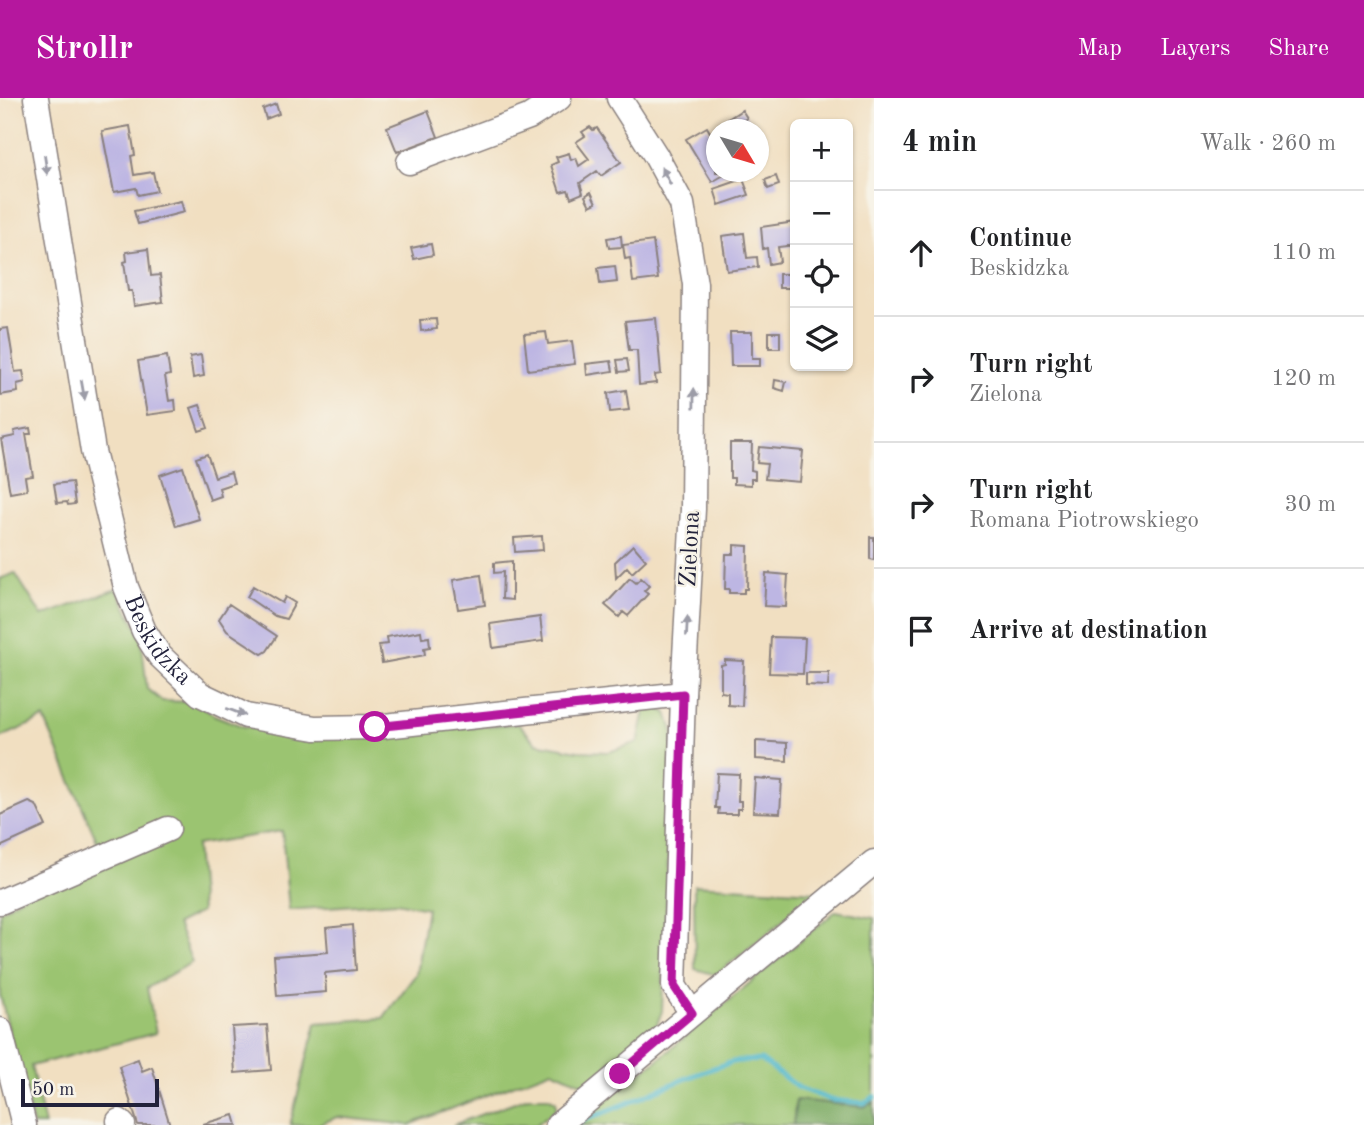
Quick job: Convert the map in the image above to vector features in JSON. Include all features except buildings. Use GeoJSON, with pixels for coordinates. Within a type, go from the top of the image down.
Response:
{"type":"FeatureCollection","features":[{"type":"Feature","properties":{"kind":"street","name":"Beskidzka"},"geometry":{"type":"LineString","coordinates":[[36,98],[93,451],[126,586],[144,631],[175,672],[200,694],[246,716],[315,728],[375,727],[683,694]]}},
{"type":"Feature","properties":{"kind":"street"},"geometry":{"type":"LineString","coordinates":[[409,162],[529,117],[559,98]]}},
{"type":"Feature","properties":{"kind":"street","name":"Zielona"},"geometry":{"type":"LineString","coordinates":[[619,98],[656,156],[682,204],[695,284],[693,509],[683,694],[674,986],[692,1013]]}},
{"type":"Feature","properties":{"kind":"street"},"geometry":{"type":"LineString","coordinates":[[0,902],[169,829]]}},
{"type":"Feature","properties":{"kind":"street"},"geometry":{"type":"LineString","coordinates":[[558,1125],[874,862]]}},
{"type":"Feature","properties":{"kind":"street"},"geometry":{"type":"LineString","coordinates":[[0,1030],[24,1125]]}},
{"type":"Feature","properties":{"kind":"green space"},"geometry":{"type":"Polygon","coordinates":[[[15,573],[42,616],[117,589],[141,636],[147,689],[162,701],[196,702],[214,715],[242,726],[315,736],[519,724],[536,743],[578,751],[609,752],[638,742],[646,707],[654,706],[667,713],[673,731],[662,1011],[655,1030],[586,1085],[552,1070],[409,1125],[337,1117],[318,1125],[290,1125],[316,1023],[383,1018],[416,974],[427,908],[396,902],[289,910],[282,831],[196,845],[201,912],[177,924],[192,962],[147,988],[156,1033],[31,1066],[45,1125],[33,1125],[0,995],[0,911],[100,848],[44,718],[0,738],[0,579],[15,573]]]}},
{"type":"Feature","properties":{"kind":"green space"},"geometry":{"type":"Polygon","coordinates":[[[694,885],[818,892],[716,975],[695,969],[694,885]]]}},
{"type":"Feature","properties":{"kind":"green space"},"geometry":{"type":"Polygon","coordinates":[[[836,911],[874,918],[874,1102],[864,1107],[796,1100],[793,1125],[572,1125],[654,1063],[836,911]]]}},
{"type":"Feature","properties":{"kind":"green space"},"geometry":{"type":"Polygon","coordinates":[[[528,1097],[548,1097],[556,1101],[556,1109],[536,1125],[453,1125],[528,1097]]]}},
{"type":"Feature","properties":{"kind":"green space"},"geometry":{"type":"Polygon","coordinates":[[[796,1100],[864,1107],[874,1102],[874,1125],[793,1125],[796,1100]]]}},
{"type":"Feature","properties":{"kind":"waterway"},"geometry":{"type":"LineString","coordinates":[[575,1123],[709,1069],[741,1061],[761,1060],[799,1088],[831,1100],[864,1103],[874,1097]]}},
{"type":"Feature","properties":{"kind":"route"},"geometry":{"type":"LineString","coordinates":[[375,727],[683,694],[674,986],[692,1013],[620,1074]]}}]}
